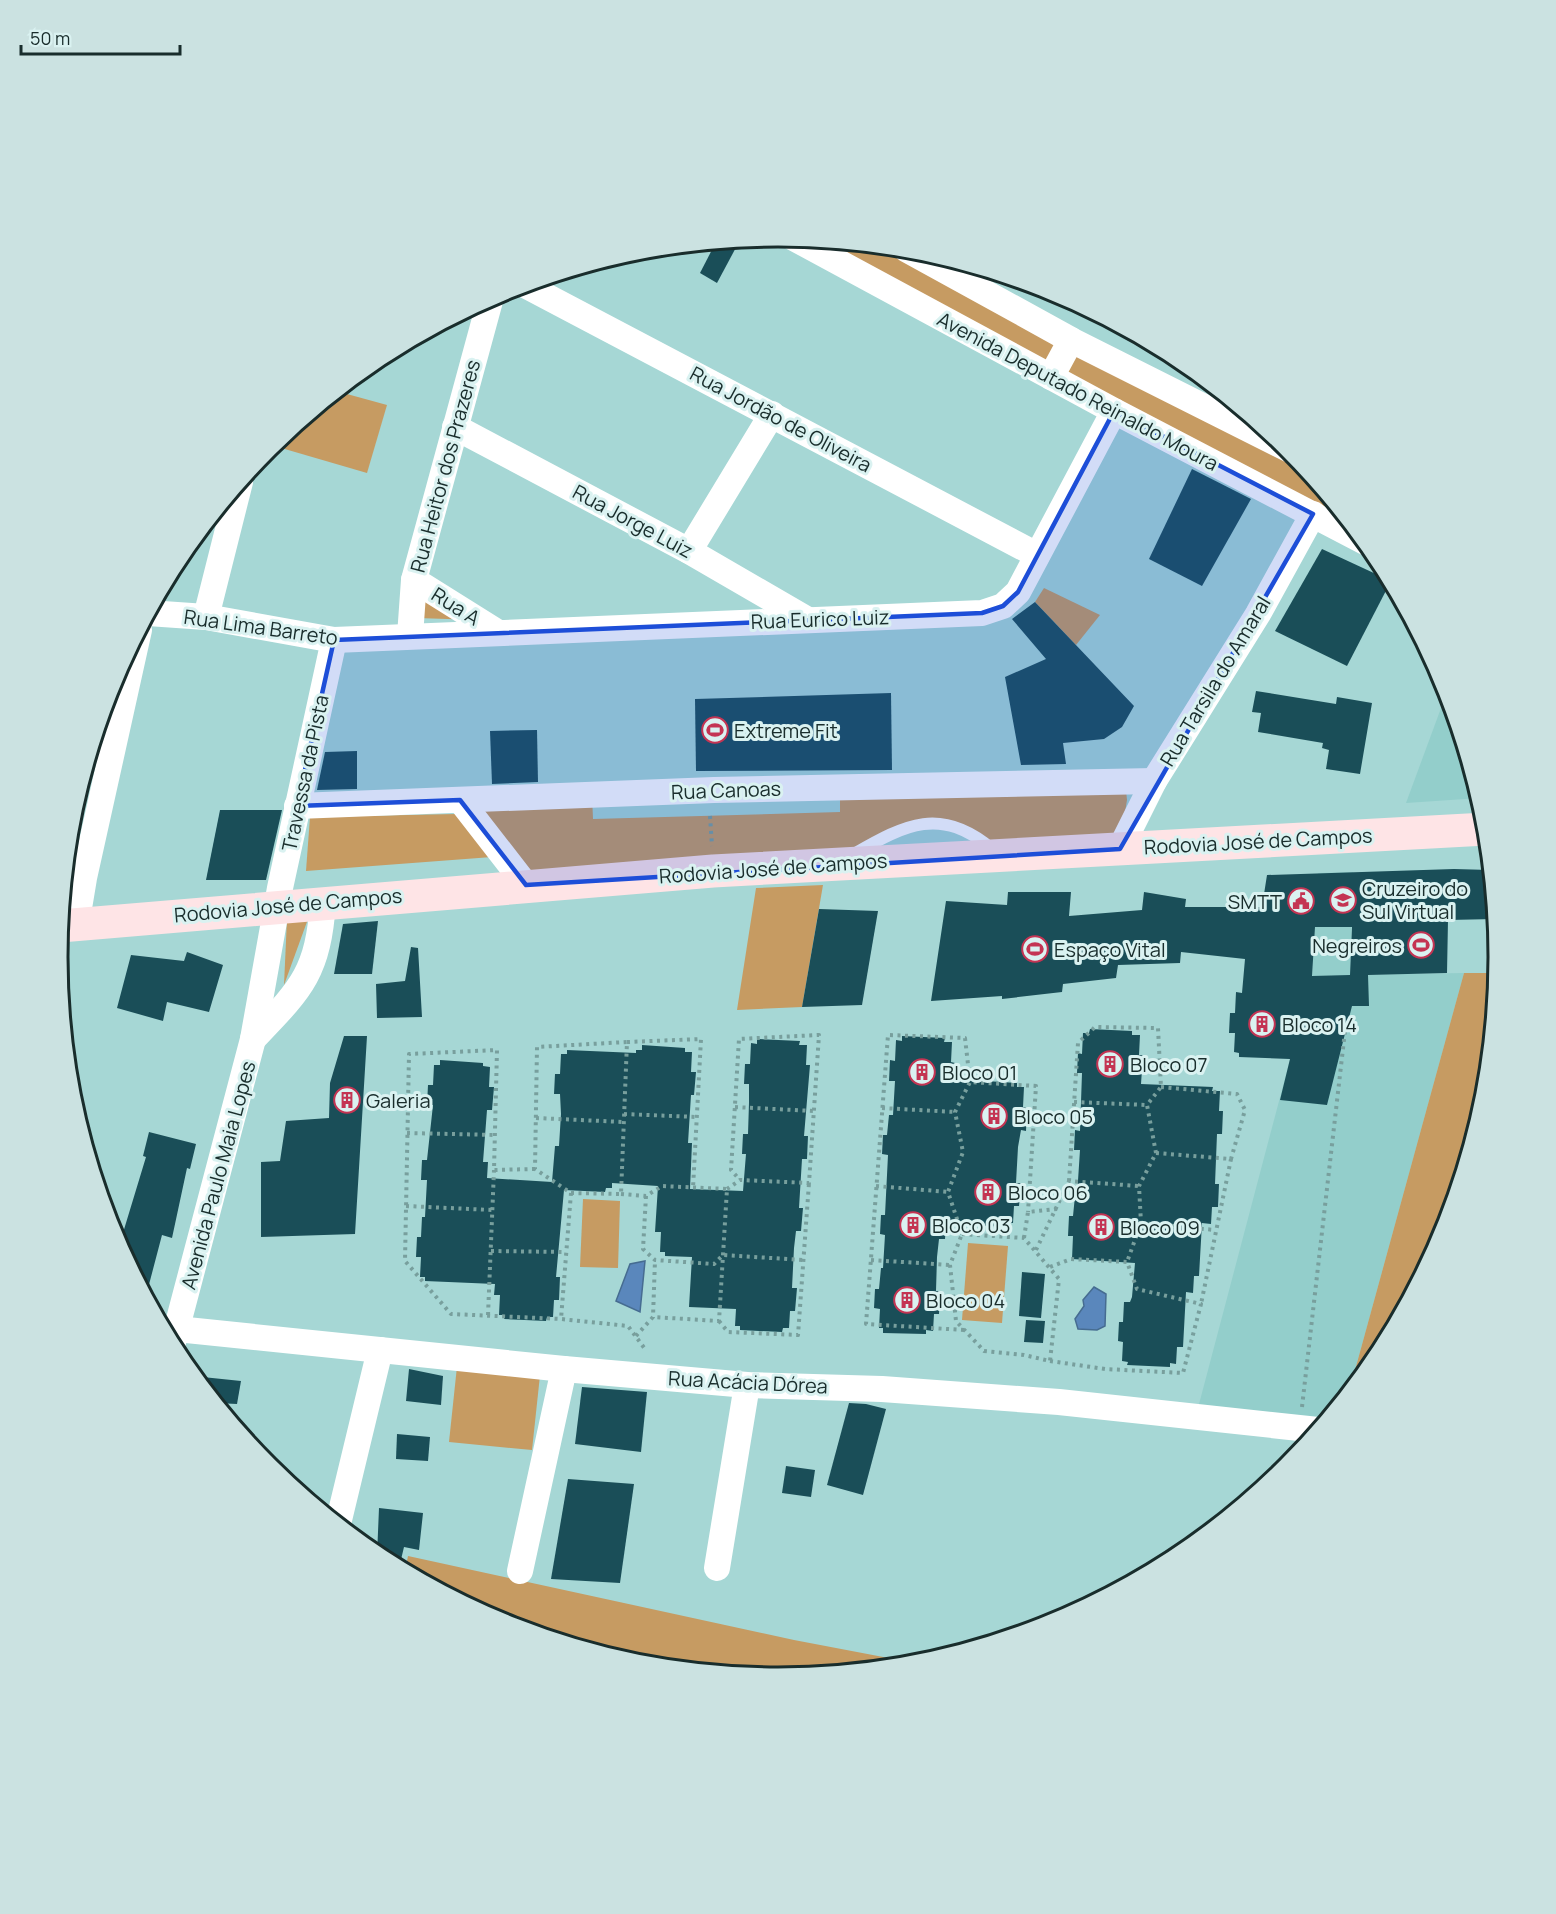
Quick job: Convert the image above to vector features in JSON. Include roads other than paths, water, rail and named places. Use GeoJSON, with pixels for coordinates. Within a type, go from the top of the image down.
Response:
{"type":"FeatureCollection","features":[{"type":"Feature","properties":{"kind":"main road","name":"Rodovia José de Campos"},"geometry":{"type":"LineString","coordinates":[[70,925],[526,885],[998,854],[1477,830]]}},
{"type":"Feature","properties":{"kind":"street","name":"Avenida Deputado Reinaldo Moura"},"geometry":{"type":"LineString","coordinates":[[811,247],[1114,411],[1348,533]]}},
{"type":"Feature","properties":{"kind":"street"},"geometry":{"type":"LineString","coordinates":[[942,266],[1071,340],[1257,434]]}},
{"type":"Feature","properties":{"kind":"street","name":"Rua Jordão de Oliveira"},"geometry":{"type":"LineString","coordinates":[[533,290],[1037,555]]}},
{"type":"Feature","properties":{"kind":"street","name":"Rua Heitor dos Prazeres"},"geometry":{"type":"LineString","coordinates":[[410,636],[414,580],[488,309]]}},
{"type":"Feature","properties":{"kind":"street"},"geometry":{"type":"LineString","coordinates":[[1051,377],[1071,340]]}},
{"type":"Feature","properties":{"kind":"street","name":"Rua Eurico Luiz"},"geometry":{"type":"LineString","coordinates":[[410,636],[982,612],[1003,606],[1018,592],[1114,411]]}},
{"type":"Feature","properties":{"kind":"street"},"geometry":{"type":"LineString","coordinates":[[689,551],[772,414]]}},
{"type":"Feature","properties":{"kind":"street","name":"Rua Jorge Luiz"},"geometry":{"type":"LineString","coordinates":[[455,427],[689,551],[808,620]]}},
{"type":"Feature","properties":{"kind":"street"},"geometry":{"type":"LineString","coordinates":[[206,617],[236,499]]}},
{"type":"Feature","properties":{"kind":"street","name":"Rua Tarsila do Amaral"},"geometry":{"type":"LineString","coordinates":[[1119,849],[1154,781],[1258,614],[1313,514]]}},
{"type":"Feature","properties":{"kind":"street","name":"Rua A"},"geometry":{"type":"LineString","coordinates":[[414,580],[497,632]]}},
{"type":"Feature","properties":{"kind":"street","name":"Rua Lima Barreto"},"geometry":{"type":"LineString","coordinates":[[157,614],[206,617],[334,640],[410,636]]}},
{"type":"Feature","properties":{"kind":"street","name":"Travessa da Pista"},"geometry":{"type":"LineString","coordinates":[[278,906],[297,806],[334,640]]}},
{"type":"Feature","properties":{"kind":"street"},"geometry":{"type":"LineString","coordinates":[[70,925],[80,908],[74,879],[130,667]]}},
{"type":"Feature","properties":{"kind":"street","name":"Rua Canoas"},"geometry":{"type":"LineString","coordinates":[[297,806],[714,789],[1154,781]]}},
{"type":"Feature","properties":{"kind":"street"},"geometry":{"type":"LineString","coordinates":[[460,800],[526,885]]}},
{"type":"Feature","properties":{"kind":"street","name":"Avenida Paulo Maia Lopes"},"geometry":{"type":"LineString","coordinates":[[253,1039],[297,992],[311,966],[321,934],[323,902]]}},
{"type":"Feature","properties":{"kind":"street","name":"Avenida Paulo Maia Lopes"},"geometry":{"type":"LineString","coordinates":[[176,1334],[253,1039],[278,906]]}},
{"type":"Feature","properties":{"kind":"street","name":"Rua Acácia Dórea"},"geometry":{"type":"LineString","coordinates":[[179,1338],[380,1350],[747,1385],[882,1389],[1059,1401],[1310,1424]]}},
{"type":"Feature","properties":{"kind":"street"},"geometry":{"type":"LineString","coordinates":[[340,1517],[380,1350]]}},
{"type":"Feature","properties":{"kind":"street"},"geometry":{"type":"LineString","coordinates":[[520,1571],[564,1369]]}},
{"type":"Feature","properties":{"kind":"street"},"geometry":{"type":"LineString","coordinates":[[717,1568],[747,1385]]}},
{"type":"Feature","properties":{"kind":"place","name":"Extreme Fit"},"geometry":{"type":"Point","coordinates":[715,730]}},
{"type":"Feature","properties":{"kind":"place","name":"Cruzeiro do Sul Virtual"},"geometry":{"type":"Point","coordinates":[1343,900]}},
{"type":"Feature","properties":{"kind":"place","name":"SMTT"},"geometry":{"type":"Point","coordinates":[1301,901]}},
{"type":"Feature","properties":{"kind":"place","name":"Negreiros"},"geometry":{"type":"Point","coordinates":[1421,945]}},
{"type":"Feature","properties":{"kind":"place","name":"Espaço Vital"},"geometry":{"type":"Point","coordinates":[1035,949]}},
{"type":"Feature","properties":{"kind":"place","name":"Bloco 14"},"geometry":{"type":"Point","coordinates":[1262,1024]}},
{"type":"Feature","properties":{"kind":"place","name":"Bloco 07"},"geometry":{"type":"Point","coordinates":[1110,1064]}},
{"type":"Feature","properties":{"kind":"place","name":"Bloco 01"},"geometry":{"type":"Point","coordinates":[922,1072]}},
{"type":"Feature","properties":{"kind":"place","name":"Galeria"},"geometry":{"type":"Point","coordinates":[347,1100]}},
{"type":"Feature","properties":{"kind":"place","name":"Bloco 05"},"geometry":{"type":"Point","coordinates":[994,1116]}},
{"type":"Feature","properties":{"kind":"place","name":"Bloco 06"},"geometry":{"type":"Point","coordinates":[988,1192]}},
{"type":"Feature","properties":{"kind":"place","name":"Bloco 03"},"geometry":{"type":"Point","coordinates":[913,1225]}},
{"type":"Feature","properties":{"kind":"place","name":"Bloco 09"},"geometry":{"type":"Point","coordinates":[1101,1227]}},
{"type":"Feature","properties":{"kind":"place","name":"Bloco 04"},"geometry":{"type":"Point","coordinates":[907,1300]}}]}
